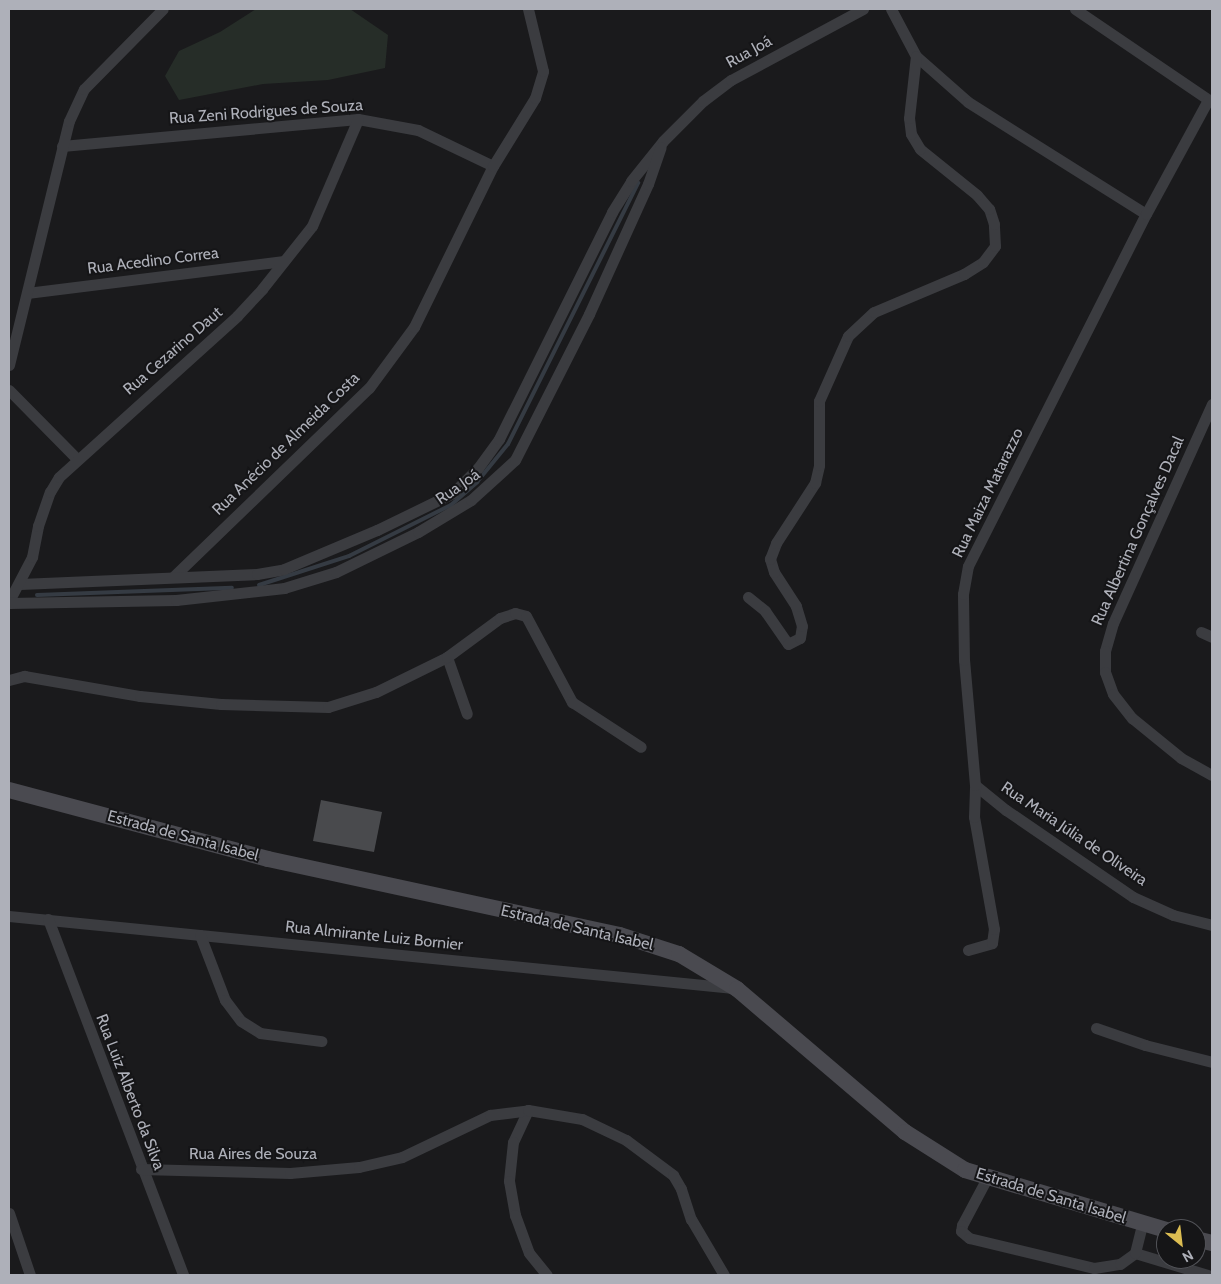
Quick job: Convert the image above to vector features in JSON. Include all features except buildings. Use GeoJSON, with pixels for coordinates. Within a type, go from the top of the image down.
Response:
{"type":"FeatureCollection","features":[{"type":"Feature","properties":{"kind":"main road","name":"Estrada de Santa Isabel"},"geometry":{"type":"LineString","coordinates":[[9,789],[268,859],[620,935],[679,954],[737,989],[905,1132],[965,1170],[1156,1228]]}},
{"type":"Feature","properties":{"kind":"street"},"geometry":{"type":"LineString","coordinates":[[9,365],[69,121],[84,89],[163,9]]}},
{"type":"Feature","properties":{"kind":"street","name":"Rua Anécio de Almeida Costa"},"geometry":{"type":"LineString","coordinates":[[173,577],[368,388],[414,327],[493,166],[528,112],[541,81],[541,58],[528,9]]}},
{"type":"Feature","properties":{"kind":"street","name":"Rua Joá"},"geometry":{"type":"LineString","coordinates":[[9,602],[173,577],[257,574],[284,569],[351,542],[453,492],[478,468],[499,438],[612,212],[631,181],[664,141],[703,101],[731,80],[863,9]]}},
{"type":"Feature","properties":{"kind":"street"},"geometry":{"type":"LineString","coordinates":[[891,9],[916,56],[984,115],[1146,214]]}},
{"type":"Feature","properties":{"kind":"street"},"geometry":{"type":"LineString","coordinates":[[1075,9],[1210,101]]}},
{"type":"Feature","properties":{"kind":"street"},"geometry":{"type":"LineString","coordinates":[[748,597],[765,611],[788,644],[795,644],[800,638],[802,626],[796,606],[774,572],[770,559],[776,543],[814,483],[819,465],[819,401],[848,336],[874,312],[964,274],[984,262],[995,246],[994,224],[989,209],[977,195],[920,149],[911,134],[909,118],[916,56]]}},
{"type":"Feature","properties":{"kind":"street","name":"Rua Maiza Matarazzo"},"geometry":{"type":"LineString","coordinates":[[968,950],[992,943],[994,929],[974,816],[976,785],[964,660],[963,594],[968,566],[1146,214],[1210,101]]}},
{"type":"Feature","properties":{"kind":"street","name":"Rua Zeni Rodrigues de Souza"},"geometry":{"type":"LineString","coordinates":[[62,146],[358,119],[418,130],[493,166]]}},
{"type":"Feature","properties":{"kind":"street","name":"Rua Cezarino Daut"},"geometry":{"type":"LineString","coordinates":[[9,602],[20,584],[32,557],[38,526],[50,492],[76,458],[237,316],[284,261],[312,226],[358,119]]}},
{"type":"Feature","properties":{"kind":"street","name":"Rua Joá"},"geometry":{"type":"LineString","coordinates":[[20,584],[74,592],[176,600],[284,588],[336,572],[418,532],[471,500],[515,460],[589,314],[648,184],[664,141]]}},
{"type":"Feature","properties":{"kind":"street","name":"Rua Acedino Correa"},"geometry":{"type":"LineString","coordinates":[[27,293],[284,261]]}},
{"type":"Feature","properties":{"kind":"street"},"geometry":{"type":"LineString","coordinates":[[9,390],[76,458]]}},
{"type":"Feature","properties":{"kind":"street","name":"Rua Albertina Gonçalves Dacal"},"geometry":{"type":"LineString","coordinates":[[1212,404],[1113,623],[1105,651],[1105,672],[1113,694],[1132,718],[1181,758],[1212,775]]}},
{"type":"Feature","properties":{"kind":"street"},"geometry":{"type":"LineString","coordinates":[[9,680],[24,676],[140,696],[305,709],[350,702],[447,657],[500,618],[515,612],[526,616],[572,702],[641,747]]}},
{"type":"Feature","properties":{"kind":"street"},"geometry":{"type":"LineString","coordinates":[[1201,632],[1212,637]]}},
{"type":"Feature","properties":{"kind":"street"},"geometry":{"type":"LineString","coordinates":[[447,657],[467,714]]}},
{"type":"Feature","properties":{"kind":"street","name":"Rua Maria Júlia de Oliveira"},"geometry":{"type":"LineString","coordinates":[[976,785],[1014,815],[1133,897],[1173,915],[1212,925]]}},
{"type":"Feature","properties":{"kind":"street","name":"Rua Almirante Luiz Bornier"},"geometry":{"type":"LineString","coordinates":[[9,916],[737,989]]}},
{"type":"Feature","properties":{"kind":"street","name":"Rua Luiz Alberto da Silva"},"geometry":{"type":"LineString","coordinates":[[48,919],[183,1275]]}},
{"type":"Feature","properties":{"kind":"street"},"geometry":{"type":"LineString","coordinates":[[200,935],[225,1000],[240,1021],[260,1033],[321,1041]]}},
{"type":"Feature","properties":{"kind":"street"},"geometry":{"type":"LineString","coordinates":[[1096,1028],[1145,1045],[1212,1062]]}},
{"type":"Feature","properties":{"kind":"street"},"geometry":{"type":"LineString","coordinates":[[528,1110],[513,1142],[509,1180],[514,1215],[529,1254],[547,1275]]}},
{"type":"Feature","properties":{"kind":"street","name":"Rua Aires de Souza"},"geometry":{"type":"LineString","coordinates":[[142,1169],[290,1173],[360,1167],[402,1157],[490,1115],[528,1110],[582,1119],[604,1127],[661,1164],[681,1189],[691,1219],[724,1275]]}},
{"type":"Feature","properties":{"kind":"street"},"geometry":{"type":"LineString","coordinates":[[987,1178],[962,1225],[961,1231],[969,1238],[1094,1268],[1120,1264],[1135,1253],[1142,1224]]}},
{"type":"Feature","properties":{"kind":"street"},"geometry":{"type":"LineString","coordinates":[[9,1213],[30,1275]]}},
{"type":"Feature","properties":{"kind":"street"},"geometry":{"type":"LineString","coordinates":[[1135,1253],[1208,1275]]}},
{"type":"Feature","properties":{"kind":"shaded area"},"geometry":{"type":"Polygon","coordinates":[[[256,9],[350,9],[388,35],[385,68],[328,80],[263,84],[179,100],[165,76],[179,51],[220,32],[256,9]]]}},
{"type":"Feature","properties":{"kind":"waterway"},"geometry":{"type":"LineString","coordinates":[[259,585],[349,556],[451,505],[477,482],[508,444],[638,183]]}},
{"type":"Feature","properties":{"kind":"waterway"},"geometry":{"type":"LineString","coordinates":[[37,595],[232,588]]}}]}
